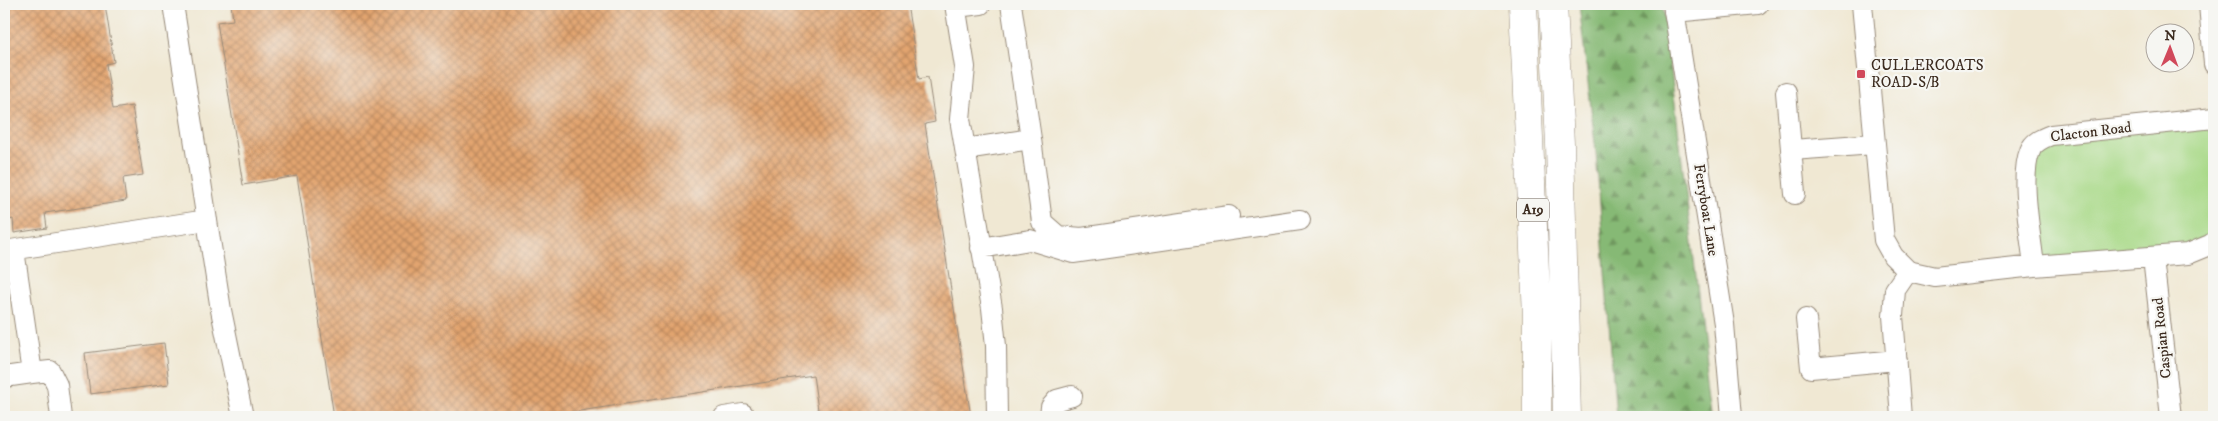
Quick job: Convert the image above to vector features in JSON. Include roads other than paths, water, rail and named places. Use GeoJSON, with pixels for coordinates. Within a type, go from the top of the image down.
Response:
{"type":"FeatureCollection","features":[{"type":"Feature","properties":{"kind":"highway","name":"A19"},"geometry":{"type":"LineString","coordinates":[[1523,4],[1537,316],[1537,417]]}},
{"type":"Feature","properties":{"kind":"highway","name":"A19"},"geometry":{"type":"LineString","coordinates":[[1553,4],[1560,144],[1567,417]]}},
{"type":"Feature","properties":{"kind":"street"},"geometry":{"type":"LineString","coordinates":[[173,4],[221,310],[243,417]]}},
{"type":"Feature","properties":{"kind":"street"},"geometry":{"type":"LineString","coordinates":[[980,4],[956,6],[966,67],[960,119],[992,308],[996,346],[998,417]]}},
{"type":"Feature","properties":{"kind":"street"},"geometry":{"type":"LineString","coordinates":[[1011,4],[1042,222],[1058,236],[1082,238],[1258,212]]}},
{"type":"Feature","properties":{"kind":"street"},"geometry":{"type":"LineString","coordinates":[[1673,8],[1758,4]]}},
{"type":"Feature","properties":{"kind":"street"},"geometry":{"type":"LineString","coordinates":[[1862,4],[1884,240],[1893,256],[1908,272],[1935,276],[2034,266],[2153,258],[2188,254],[2210,246],[2214,242]]}},
{"type":"Feature","properties":{"kind":"street"},"geometry":{"type":"LineString","coordinates":[[2209,4],[2214,64]]}},
{"type":"Feature","properties":{"kind":"street","name":"Ferryboat Lane"},"geometry":{"type":"LineString","coordinates":[[1673,8],[1724,324],[1732,417]]}},
{"type":"Feature","properties":{"kind":"street"},"geometry":{"type":"LineString","coordinates":[[1786,92],[1795,194]]}},
{"type":"Feature","properties":{"kind":"street","name":"Clacton Road"},"geometry":{"type":"LineString","coordinates":[[2034,266],[2025,170],[2030,149],[2038,141],[2050,135],[2214,118]]}},
{"type":"Feature","properties":{"kind":"street"},"geometry":{"type":"LineString","coordinates":[[965,149],[1031,139]]}},
{"type":"Feature","properties":{"kind":"street"},"geometry":{"type":"LineString","coordinates":[[1792,150],[1874,144]]}},
{"type":"Feature","properties":{"kind":"street"},"geometry":{"type":"LineString","coordinates":[[32,373],[9,250],[207,220]]}},
{"type":"Feature","properties":{"kind":"street"},"geometry":{"type":"LineString","coordinates":[[981,248],[1030,240],[1073,254],[1300,220]]}},
{"type":"Feature","properties":{"kind":"street","name":"Caspian Road"},"geometry":{"type":"LineString","coordinates":[[2153,258],[2171,417]]}},
{"type":"Feature","properties":{"kind":"street"},"geometry":{"type":"LineString","coordinates":[[1901,417],[1893,316],[1895,290],[1908,272]]}},
{"type":"Feature","properties":{"kind":"street"},"geometry":{"type":"LineString","coordinates":[[1806,319],[1811,368],[1897,360]]}},
{"type":"Feature","properties":{"kind":"street"},"geometry":{"type":"LineString","coordinates":[[4,377],[50,371],[57,385],[61,417]]}},
{"type":"Feature","properties":{"kind":"street"},"geometry":{"type":"LineString","coordinates":[[1050,417],[1051,407],[1057,400],[1072,396]]}},
{"type":"Feature","properties":{"kind":"place","name":"CULLERCOATS ROAD-S/B"},"geometry":{"type":"Point","coordinates":[1861,74]}}]}
